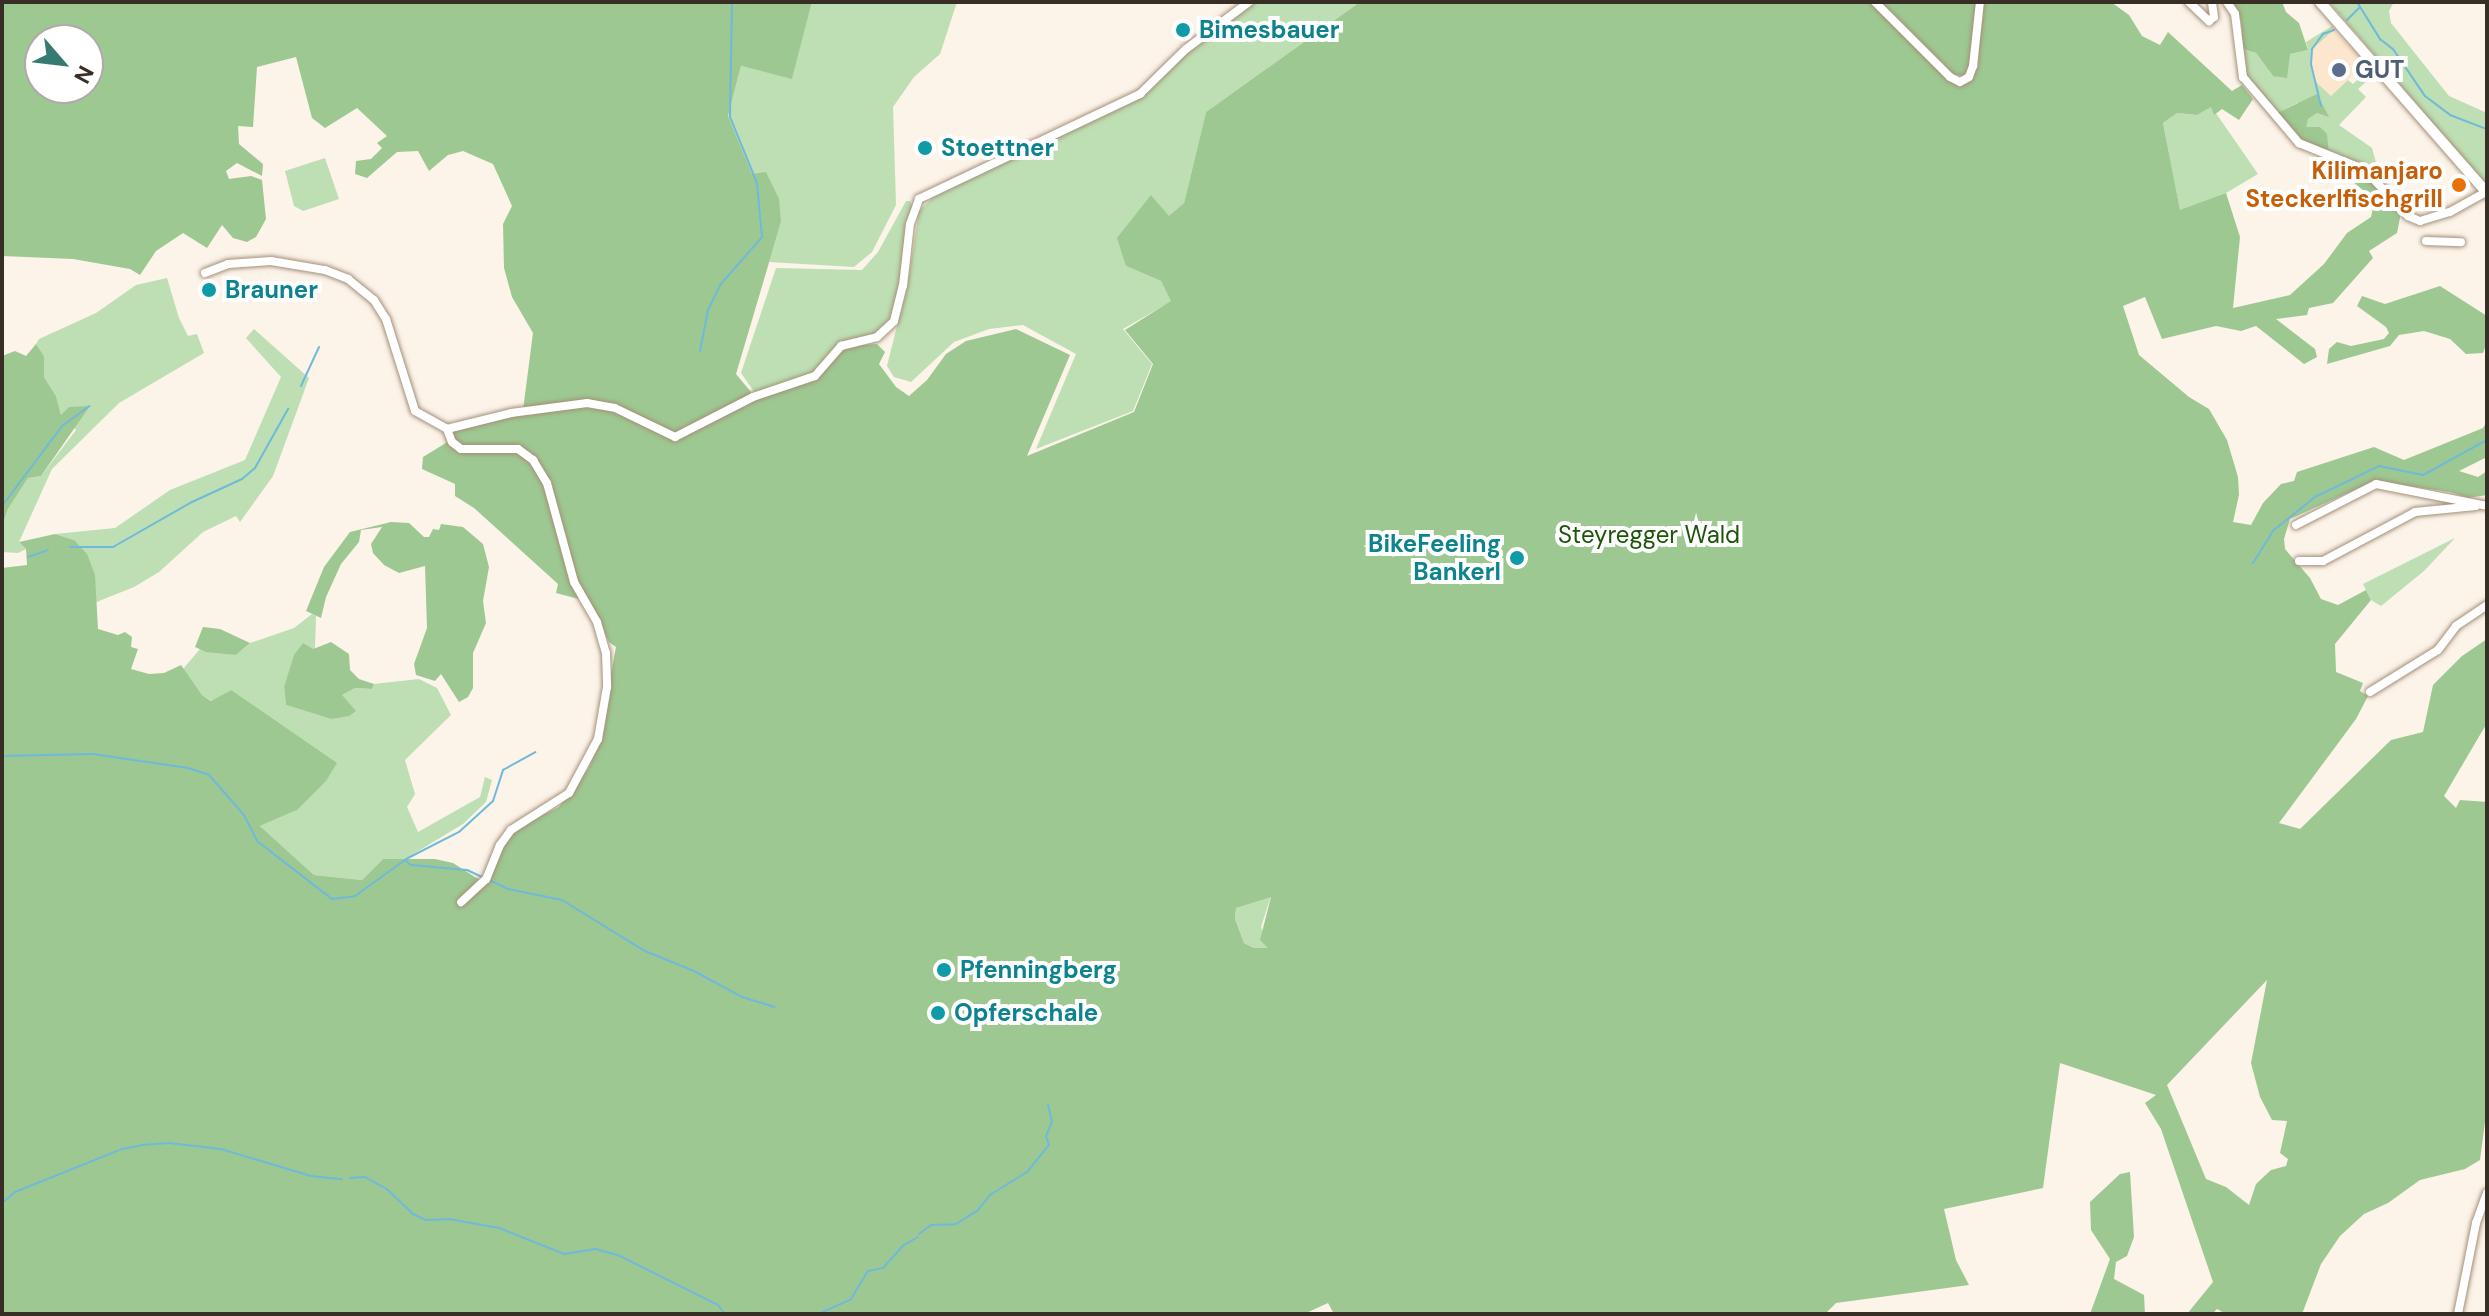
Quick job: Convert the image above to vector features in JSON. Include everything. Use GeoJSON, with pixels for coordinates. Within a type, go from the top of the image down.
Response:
{"type":"FeatureCollection","features":[{"type":"Feature","properties":{"kind":"main road"},"geometry":{"type":"LineString","coordinates":[[2320,2],[2487,192]]}},
{"type":"Feature","properties":{"kind":"street"},"geometry":{"type":"LineString","coordinates":[[447,429],[511,413],[587,403],[615,408],[675,437],[753,397],[815,376],[841,346],[877,337],[894,321],[903,286],[910,224],[919,199],[1140,94],[1186,49],[1249,2]]}},
{"type":"Feature","properties":{"kind":"street"},"geometry":{"type":"LineString","coordinates":[[1875,2],[1950,77],[1960,82],[1969,77],[1973,66],[1980,2]]}},
{"type":"Feature","properties":{"kind":"street"},"geometry":{"type":"LineString","coordinates":[[2189,2],[2209,21],[2214,17],[2212,2]]}},
{"type":"Feature","properties":{"kind":"street"},"geometry":{"type":"LineString","coordinates":[[2227,2],[2235,14],[2243,77],[2280,124],[2314,152],[2365,170],[2408,216],[2420,221],[2450,212],[2487,192]]}},
{"type":"Feature","properties":{"kind":"street"},"geometry":{"type":"LineString","coordinates":[[2426,241],[2461,242]]}},
{"type":"Feature","properties":{"kind":"street"},"geometry":{"type":"LineString","coordinates":[[205,273],[228,264],[271,261],[325,270],[348,279],[374,300],[386,319],[415,411],[447,429],[452,442],[461,449],[518,449],[544,475],[574,582],[597,622],[607,665],[598,739],[578,781],[562,799],[511,830],[500,845],[486,879],[461,902]]}},
{"type":"Feature","properties":{"kind":"street"},"geometry":{"type":"LineString","coordinates":[[2296,525],[2376,484],[2465,499],[2477,506]]}},
{"type":"Feature","properties":{"kind":"street"},"geometry":{"type":"LineString","coordinates":[[2299,561],[2323,561],[2415,512],[2487,506]]}},
{"type":"Feature","properties":{"kind":"street"},"geometry":{"type":"LineString","coordinates":[[2370,692],[2438,650],[2456,626],[2487,605]]}},
{"type":"Feature","properties":{"kind":"street"},"geometry":{"type":"LineString","coordinates":[[2458,1314],[2476,1223],[2487,1193]]}},
{"type":"Feature","properties":{"kind":"shaded area"},"geometry":{"type":"Polygon","coordinates":[[[2334,30],[2366,63],[2331,96],[2317,83],[2311,59],[2314,46],[2334,30]]]}},
{"type":"Feature","properties":{"kind":"green space","name":"Steyregger Wald"},"geometry":{"type":"Polygon","coordinates":[[[2,2],[812,2],[792,79],[741,66],[728,116],[752,174],[766,172],[779,199],[781,222],[736,374],[756,398],[818,377],[846,346],[877,344],[885,352],[879,364],[896,387],[909,396],[927,380],[946,354],[966,341],[1016,329],[1070,355],[1027,456],[1134,412],[1153,364],[1125,330],[1171,301],[1161,281],[1126,266],[1117,238],[1151,195],[1169,216],[1184,203],[1206,112],[1360,2],[1872,2],[1953,83],[1965,84],[1978,67],[1982,2],[2111,2],[2129,15],[2142,36],[2160,45],[2168,32],[2232,91],[2242,85],[2253,99],[2239,120],[2222,109],[2214,115],[2211,107],[2197,115],[2177,113],[2163,123],[2180,210],[2226,193],[2240,237],[2233,308],[2290,295],[2324,264],[2347,233],[2371,217],[2373,208],[2369,195],[2342,173],[2313,169],[2317,156],[2354,167],[2367,176],[2401,213],[2397,233],[2369,251],[2373,258],[2333,303],[2309,308],[2307,315],[2276,319],[2315,349],[2317,357],[2304,364],[2256,326],[2241,331],[2216,326],[2162,339],[2145,297],[2123,306],[2139,355],[2189,397],[2209,409],[2227,440],[2238,477],[2239,495],[2233,522],[2251,525],[2263,503],[2281,484],[2294,481],[2297,472],[2374,447],[2404,460],[2483,428],[2487,421],[2487,457],[2459,471],[2478,477],[2487,471],[2487,495],[2468,498],[2450,492],[2374,481],[2290,519],[2284,539],[2285,549],[2310,578],[2321,599],[2338,605],[2366,590],[2371,600],[2335,644],[2336,672],[2363,683],[2360,691],[2368,696],[2356,719],[2279,823],[2300,829],[2391,740],[2423,732],[2433,685],[2462,656],[2487,639],[2487,723],[2444,796],[2456,808],[2460,800],[2487,802],[2487,1107],[2480,1160],[2465,1169],[2420,1180],[2388,1203],[2364,1214],[2340,1236],[2321,1264],[2302,1314],[2226,1314],[2217,1309],[2212,1314],[2187,1314],[2213,1282],[2161,1129],[2145,1103],[2156,1095],[2060,1063],[2043,1188],[1944,1209],[1956,1260],[1969,1285],[1836,1303],[1825,1314],[1334,1314],[1328,1303],[1304,1314],[2,1314],[2,568],[27,565],[26,549],[19,542],[55,534],[74,540],[87,554],[95,575],[98,629],[118,635],[125,632],[132,637],[131,647],[138,649],[131,669],[149,674],[164,673],[181,665],[202,695],[211,701],[231,690],[337,763],[326,781],[297,810],[260,826],[314,875],[362,880],[383,859],[435,859],[453,863],[486,884],[498,854],[514,830],[559,807],[588,769],[597,749],[616,647],[609,642],[590,602],[556,593],[558,584],[474,508],[455,496],[455,484],[422,469],[423,457],[449,441],[454,429],[523,410],[533,333],[512,297],[504,268],[503,224],[512,206],[493,164],[463,151],[448,155],[429,171],[418,151],[397,152],[367,178],[355,174],[356,161],[371,159],[382,148],[377,143],[387,136],[357,108],[325,128],[312,118],[296,57],[257,67],[253,127],[238,126],[239,144],[263,164],[262,176],[237,163],[226,171],[229,179],[251,176],[262,180],[266,219],[256,237],[247,242],[233,238],[222,225],[207,248],[183,233],[156,251],[140,275],[130,269],[73,259],[2,256],[2,2]],[[1271,897],[1236,908],[1235,919],[1244,943],[1254,948],[1268,948],[1260,940],[1271,897]],[[2267,980],[2167,1085],[2206,1179],[2226,1187],[2249,1205],[2256,1184],[2271,1170],[2286,1166],[2288,1159],[2280,1153],[2287,1121],[2272,1120],[2260,1097],[2251,1063],[2267,980]]]}},
{"type":"Feature","properties":{"kind":"green space"},"geometry":{"type":"Polygon","coordinates":[[[812,2],[957,2],[940,54],[914,77],[893,107],[896,205],[872,252],[854,267],[769,262],[781,222],[752,174],[728,116],[741,66],[792,78],[812,2]]]}},
{"type":"Feature","properties":{"kind":"green space"},"geometry":{"type":"Polygon","coordinates":[[[1244,2],[1360,2],[1206,112],[1184,203],[1169,217],[1151,195],[1126,266],[1161,281],[1172,301],[1123,329],[1152,364],[1133,411],[1036,449],[1076,354],[1023,325],[989,329],[954,342],[911,382],[894,377],[887,366],[908,282],[919,211],[932,198],[1133,96],[1187,45],[1244,2]]]}},
{"type":"Feature","properties":{"kind":"green space"},"geometry":{"type":"Polygon","coordinates":[[[1877,2],[1977,2],[1971,62],[1964,76],[1950,74],[1877,2]]]}},
{"type":"Feature","properties":{"kind":"green space"},"geometry":{"type":"Polygon","coordinates":[[[2230,2],[2282,2],[2286,12],[2299,23],[2308,50],[2290,54],[2287,78],[2273,76],[2256,53],[2243,49],[2241,21],[2230,2]]]}},
{"type":"Feature","properties":{"kind":"green space"},"geometry":{"type":"Polygon","coordinates":[[[2329,2],[2394,2],[2389,11],[2391,23],[2449,96],[2487,113],[2487,186],[2329,2]]]}},
{"type":"Feature","properties":{"kind":"green space"},"geometry":{"type":"Polygon","coordinates":[[[2332,26],[2334,30],[2312,49],[2312,72],[2317,83],[2331,96],[2348,80],[2353,84],[2368,70],[2376,73],[2358,89],[2366,97],[2339,125],[2372,148],[2381,181],[2359,163],[2329,155],[2305,127],[2308,119],[2317,113],[2328,116],[2297,103],[2275,114],[2244,71],[2243,49],[2256,53],[2273,76],[2290,54],[2308,50],[2306,42],[2332,26]]]}},
{"type":"Feature","properties":{"kind":"green space"},"geometry":{"type":"Polygon","coordinates":[[[2317,94],[2329,117],[2317,113],[2308,119],[2306,127],[2320,127],[2327,134],[2329,155],[2299,139],[2275,114],[2317,94]]]}},
{"type":"Feature","properties":{"kind":"green space"},"geometry":{"type":"Polygon","coordinates":[[[2211,106],[2258,174],[2226,193],[2180,211],[2163,123],[2177,113],[2197,115],[2211,106]]]}},
{"type":"Feature","properties":{"kind":"green space"},"geometry":{"type":"Polygon","coordinates":[[[325,158],[339,199],[303,211],[294,206],[285,171],[325,158]]]}},
{"type":"Feature","properties":{"kind":"green space"},"geometry":{"type":"Polygon","coordinates":[[[906,201],[910,201],[913,208],[892,321],[880,334],[846,341],[813,376],[755,393],[741,373],[776,268],[862,270],[878,252],[906,201]]]}},
{"type":"Feature","properties":{"kind":"green space"},"geometry":{"type":"Polygon","coordinates":[[[167,278],[179,318],[188,336],[197,334],[204,353],[119,403],[52,469],[19,542],[26,549],[18,553],[2,552],[2,526],[8,509],[28,478],[41,476],[76,430],[61,415],[56,396],[44,377],[44,356],[36,344],[39,339],[96,313],[136,285],[167,278]]]}},
{"type":"Feature","properties":{"kind":"green space"},"geometry":{"type":"Polygon","coordinates":[[[2440,286],[2487,316],[2487,342],[2483,353],[2466,354],[2450,339],[2424,331],[2399,335],[2390,346],[2327,364],[2329,349],[2337,342],[2351,346],[2384,339],[2389,333],[2386,327],[2357,306],[2362,296],[2385,304],[2440,286]]]}},
{"type":"Feature","properties":{"kind":"green space"},"geometry":{"type":"Polygon","coordinates":[[[254,329],[309,378],[273,476],[240,522],[236,516],[203,532],[159,572],[134,587],[94,603],[74,540],[55,534],[115,528],[170,490],[245,460],[281,377],[246,338],[254,329]]]}},
{"type":"Feature","properties":{"kind":"green space"},"geometry":{"type":"Polygon","coordinates":[[[36,344],[44,356],[44,377],[56,396],[61,415],[69,407],[90,406],[41,476],[28,478],[8,509],[2,526],[2,356],[15,351],[26,356],[36,344]]]}},
{"type":"Feature","properties":{"kind":"green space"},"geometry":{"type":"Polygon","coordinates":[[[391,522],[409,523],[424,537],[429,537],[433,529],[439,530],[441,524],[463,527],[483,544],[489,567],[483,601],[486,623],[473,653],[473,688],[468,697],[459,702],[441,674],[435,681],[416,675],[414,664],[427,628],[425,566],[399,573],[384,565],[373,553],[371,544],[382,527],[361,530],[359,542],[341,564],[326,597],[321,618],[306,611],[324,567],[350,532],[391,522]]]}},
{"type":"Feature","properties":{"kind":"green space"},"geometry":{"type":"Polygon","coordinates":[[[2455,538],[2424,571],[2381,606],[2371,600],[2363,584],[2455,538]]]}},
{"type":"Feature","properties":{"kind":"green space"},"geometry":{"type":"Polygon","coordinates":[[[312,614],[316,616],[315,648],[288,676],[284,687],[286,705],[331,719],[342,695],[355,688],[372,689],[374,684],[419,679],[437,688],[451,715],[405,760],[415,794],[407,807],[418,832],[480,797],[485,777],[492,780],[486,802],[463,824],[405,859],[383,859],[362,880],[314,875],[260,826],[297,810],[231,690],[212,701],[202,695],[183,669],[200,649],[236,655],[250,643],[294,628],[312,614]]]}},
{"type":"Feature","properties":{"kind":"green space"},"geometry":{"type":"Polygon","coordinates":[[[203,627],[220,629],[250,643],[236,655],[206,652],[195,647],[203,627]]]}},
{"type":"Feature","properties":{"kind":"green space"},"geometry":{"type":"Polygon","coordinates":[[[331,642],[349,654],[350,670],[359,679],[374,684],[372,689],[355,688],[342,695],[356,711],[349,716],[331,719],[286,705],[284,687],[294,655],[303,643],[313,649],[331,642]]]}},
{"type":"Feature","properties":{"kind":"green space"},"geometry":{"type":"Polygon","coordinates":[[[1271,896],[1261,927],[1269,948],[1254,948],[1244,943],[1235,919],[1236,908],[1271,896]]]}},
{"type":"Feature","properties":{"kind":"green space"},"geometry":{"type":"Polygon","coordinates":[[[2130,1172],[2134,1237],[2127,1256],[2116,1262],[2114,1279],[2144,1295],[2145,1314],[2090,1314],[2110,1259],[2091,1230],[2090,1202],[2120,1174],[2130,1172]]]}},
{"type":"Feature","properties":{"kind":"waterway"},"geometry":{"type":"LineString","coordinates":[[700,351],[708,310],[720,285],[762,237],[757,183],[730,117],[732,2]]}},
{"type":"Feature","properties":{"kind":"waterway"},"geometry":{"type":"LineString","coordinates":[[2357,2],[2380,39],[2393,49],[2425,96],[2450,115],[2487,129]]}},
{"type":"Feature","properties":{"kind":"waterway"},"geometry":{"type":"LineString","coordinates":[[2347,20],[2360,7]]}},
{"type":"Feature","properties":{"kind":"waterway"},"geometry":{"type":"LineString","coordinates":[[2321,106],[2311,64],[2312,49],[2323,34],[2334,30]]}},
{"type":"Feature","properties":{"kind":"waterway"},"geometry":{"type":"LineString","coordinates":[[301,386],[319,347]]}},
{"type":"Feature","properties":{"kind":"waterway"},"geometry":{"type":"LineString","coordinates":[[2,506],[62,426],[90,406]]}},
{"type":"Feature","properties":{"kind":"waterway"},"geometry":{"type":"LineString","coordinates":[[70,547],[113,547],[192,502],[242,479],[255,468],[288,409]]}},
{"type":"Feature","properties":{"kind":"waterway"},"geometry":{"type":"LineString","coordinates":[[2253,563],[2274,530],[2315,497],[2379,466],[2423,475],[2487,440]]}},
{"type":"Feature","properties":{"kind":"waterway"},"geometry":{"type":"LineString","coordinates":[[28,557],[48,550]]}},
{"type":"Feature","properties":{"kind":"waterway"},"geometry":{"type":"LineString","coordinates":[[406,859],[459,832],[493,801],[503,770],[535,752]]}},
{"type":"Feature","properties":{"kind":"waterway"},"geometry":{"type":"LineString","coordinates":[[2,756],[93,754],[188,768],[209,775],[244,815],[257,841],[332,899],[355,896],[405,860],[411,865],[467,870],[484,878]]}},
{"type":"Feature","properties":{"kind":"waterway"},"geometry":{"type":"LineString","coordinates":[[489,880],[508,889],[562,900],[645,951],[694,971],[742,997],[774,1007]]}},
{"type":"Feature","properties":{"kind":"waterway"},"geometry":{"type":"LineString","coordinates":[[919,1234],[931,1225],[956,1224],[978,1210],[990,1195],[1027,1172],[1049,1145],[1046,1136],[1052,1122],[1048,1104]]}},
{"type":"Feature","properties":{"kind":"waterway"},"geometry":{"type":"LineString","coordinates":[[2,1203],[15,1192],[122,1149],[169,1143],[221,1149],[311,1176],[342,1179]]}},
{"type":"Feature","properties":{"kind":"waterway"},"geometry":{"type":"LineString","coordinates":[[350,1178],[365,1177],[388,1190],[413,1214],[426,1220],[449,1219],[499,1228],[564,1254],[596,1249],[617,1255]]}},
{"type":"Feature","properties":{"kind":"waterway"},"geometry":{"type":"LineString","coordinates":[[818,1314],[851,1299],[868,1271],[883,1268],[904,1245],[918,1237]]}},
{"type":"Feature","properties":{"kind":"waterway"},"geometry":{"type":"LineString","coordinates":[[618,1255],[718,1305],[725,1314]]}},
{"type":"Feature","properties":{"kind":"place","name":"Bimesbauer"},"geometry":{"type":"Point","coordinates":[1183,30]}},
{"type":"Feature","properties":{"kind":"place","name":"GUT"},"geometry":{"type":"Point","coordinates":[2339,70]}},
{"type":"Feature","properties":{"kind":"place","name":"Stoettner"},"geometry":{"type":"Point","coordinates":[925,148]}},
{"type":"Feature","properties":{"kind":"place","name":"Kilimanjaro Steckerlfischgrill"},"geometry":{"type":"Point","coordinates":[2459,185]}},
{"type":"Feature","properties":{"kind":"place","name":"Brauner"},"geometry":{"type":"Point","coordinates":[209,290]}},
{"type":"Feature","properties":{"kind":"place","name":"BikeFeeling Bankerl"},"geometry":{"type":"Point","coordinates":[1517,558]}},
{"type":"Feature","properties":{"kind":"place","name":"Pfenningberg"},"geometry":{"type":"Point","coordinates":[944,970]}},
{"type":"Feature","properties":{"kind":"place","name":"Opferschale"},"geometry":{"type":"Point","coordinates":[938,1013]}}]}
